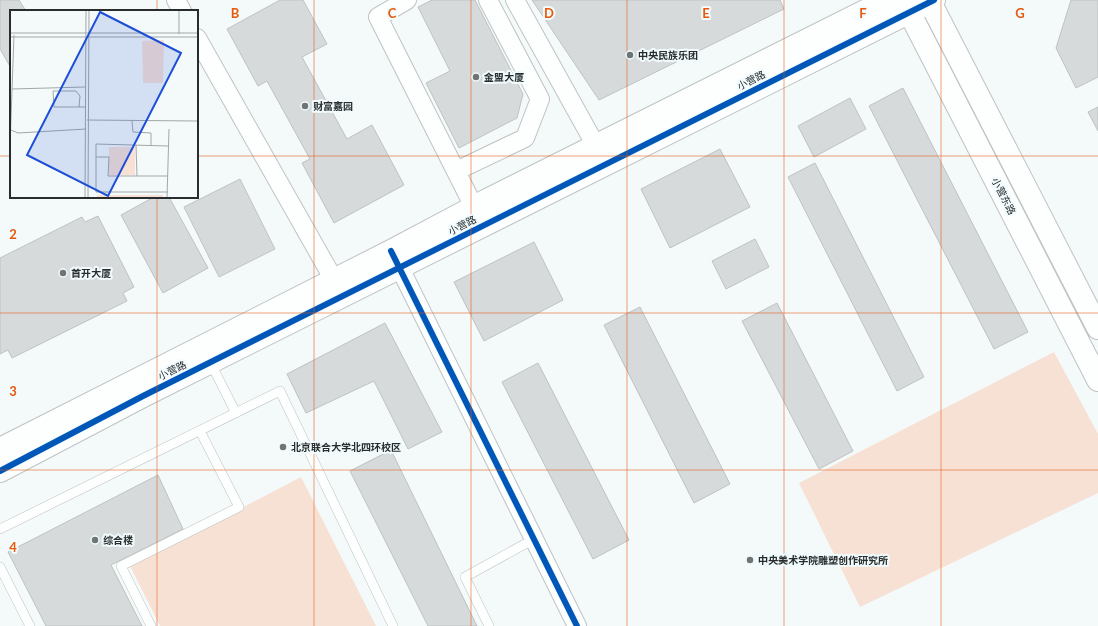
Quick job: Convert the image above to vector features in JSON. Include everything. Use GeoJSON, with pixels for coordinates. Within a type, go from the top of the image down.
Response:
{"type":"FeatureCollection","features":[{"type":"Feature","properties":{"kind":"street"},"geometry":{"type":"LineString","coordinates":[[176,0],[181,10]]}},
{"type":"Feature","properties":{"kind":"street"},"geometry":{"type":"LineString","coordinates":[[407,0],[378,16],[474,207]]}},
{"type":"Feature","properties":{"kind":"street"},"geometry":{"type":"LineString","coordinates":[[456,171],[524,138],[540,99],[488,0]]}},
{"type":"Feature","properties":{"kind":"street"},"geometry":{"type":"LineString","coordinates":[[515,0],[596,146]]}},
{"type":"Feature","properties":{"kind":"street","name":"小营路"},"geometry":{"type":"LineString","coordinates":[[0,471],[210,362],[361,287],[395,259],[474,207],[887,0]]}},
{"type":"Feature","properties":{"kind":"street"},"geometry":{"type":"LineString","coordinates":[[931,1],[1098,328]]}},
{"type":"Feature","properties":{"kind":"street","name":"小营路"},"geometry":{"type":"LineString","coordinates":[[0,450],[334,280],[395,259],[906,6],[931,1]]}},
{"type":"Feature","properties":{"kind":"street","name":"小营东路"},"geometry":{"type":"LineString","coordinates":[[906,6],[1098,380]]}},
{"type":"Feature","properties":{"kind":"street"},"geometry":{"type":"LineString","coordinates":[[198,40],[334,280],[361,287]]}},
{"type":"Feature","properties":{"kind":"street"},"geometry":{"type":"LineString","coordinates":[[395,259],[577,626]]}},
{"type":"Feature","properties":{"kind":"lane"},"geometry":{"type":"LineString","coordinates":[[210,362],[236,413]]}},
{"type":"Feature","properties":{"kind":"lane"},"geometry":{"type":"LineString","coordinates":[[0,529],[280,391],[393,626]]}},
{"type":"Feature","properties":{"kind":"lane"},"geometry":{"type":"LineString","coordinates":[[151,626],[121,566],[239,507],[200,430]]}},
{"type":"Feature","properties":{"kind":"lane"},"geometry":{"type":"LineString","coordinates":[[489,626],[465,577],[534,539]]}},
{"type":"Feature","properties":{"kind":"lane"},"geometry":{"type":"LineString","coordinates":[[0,568],[30,626]]}},
{"type":"Feature","properties":{"kind":"shaded area"},"geometry":{"type":"Polygon","coordinates":[[[1054,352],[1098,434],[1098,493],[860,607],[799,483],[1054,352]]]}},
{"type":"Feature","properties":{"kind":"shaded area"},"geometry":{"type":"Polygon","coordinates":[[[301,477],[376,626],[160,626],[130,566],[301,477]]]}},
{"type":"Feature","properties":{"kind":"building"},"geometry":{"type":"Polygon","coordinates":[[[0,0],[19,0],[25,10],[10,10],[10,66],[0,49],[0,0]]]}},
{"type":"Feature","properties":{"kind":"building","name":"财富嘉园"},"geometry":{"type":"Polygon","coordinates":[[[280,0],[303,0],[327,44],[302,57],[347,139],[372,125],[404,185],[334,223],[302,163],[310,159],[267,81],[258,86],[227,29],[280,0]]]}},
{"type":"Feature","properties":{"kind":"building","name":"金盟大厦"},"geometry":{"type":"Polygon","coordinates":[[[432,0],[475,0],[523,94],[517,118],[459,148],[426,83],[450,71],[418,7],[432,0]]]}},
{"type":"Feature","properties":{"kind":"building","name":"中央民族乐团"},"geometry":{"type":"Polygon","coordinates":[[[532,0],[780,0],[784,9],[599,100],[532,0]]]}},
{"type":"Feature","properties":{"kind":"building"},"geometry":{"type":"Polygon","coordinates":[[[1071,0],[1098,0],[1098,77],[1076,88],[1056,48],[1071,0]]]}},
{"type":"Feature","properties":{"kind":"building"},"geometry":{"type":"Polygon","coordinates":[[[903,88],[1028,332],[994,349],[869,106],[903,88]]]}},
{"type":"Feature","properties":{"kind":"building"},"geometry":{"type":"Polygon","coordinates":[[[850,98],[866,129],[814,157],[798,126],[850,98]]]}},
{"type":"Feature","properties":{"kind":"building"},"geometry":{"type":"Polygon","coordinates":[[[1098,107],[1098,131],[1088,112],[1098,107]]]}},
{"type":"Feature","properties":{"kind":"building"},"geometry":{"type":"Polygon","coordinates":[[[720,149],[750,207],[670,248],[641,189],[720,149]]]}},
{"type":"Feature","properties":{"kind":"building"},"geometry":{"type":"Polygon","coordinates":[[[815,163],[924,377],[897,391],[788,177],[815,163]]]}},
{"type":"Feature","properties":{"kind":"building"},"geometry":{"type":"Polygon","coordinates":[[[240,179],[275,249],[219,277],[184,207],[240,179]]]}},
{"type":"Feature","properties":{"kind":"building"},"geometry":{"type":"Polygon","coordinates":[[[152,198],[170,198],[208,268],[163,293],[121,215],[152,198]]]}},
{"type":"Feature","properties":{"kind":"building","name":"首开大厦"},"geometry":{"type":"Polygon","coordinates":[[[98,216],[134,287],[123,293],[127,301],[12,358],[8,350],[0,354],[0,258],[82,217],[85,222],[98,216]]]}},
{"type":"Feature","properties":{"kind":"building"},"geometry":{"type":"Polygon","coordinates":[[[755,239],[769,267],[726,289],[712,261],[755,239]]]}},
{"type":"Feature","properties":{"kind":"building"},"geometry":{"type":"Polygon","coordinates":[[[534,242],[563,300],[484,341],[454,282],[534,242]]]}},
{"type":"Feature","properties":{"kind":"building"},"geometry":{"type":"Polygon","coordinates":[[[777,303],[853,451],[819,469],[742,321],[777,303]]]}},
{"type":"Feature","properties":{"kind":"building"},"geometry":{"type":"Polygon","coordinates":[[[640,307],[730,484],[694,503],[604,325],[640,307]]]}},
{"type":"Feature","properties":{"kind":"building"},"geometry":{"type":"Polygon","coordinates":[[[385,323],[442,432],[408,449],[374,381],[306,413],[287,374],[385,323]]]}},
{"type":"Feature","properties":{"kind":"building"},"geometry":{"type":"Polygon","coordinates":[[[538,363],[629,540],[593,559],[502,382],[538,363]]]}},
{"type":"Feature","properties":{"kind":"building"},"geometry":{"type":"Polygon","coordinates":[[[391,450],[477,626],[428,626],[350,471],[391,450]]]}},
{"type":"Feature","properties":{"kind":"building","name":"综合楼"},"geometry":{"type":"Polygon","coordinates":[[[158,475],[183,529],[111,565],[142,626],[46,626],[8,552],[158,475]]]}},
{"type":"Feature","properties":{"kind":"cycle path"},"geometry":{"type":"LineString","coordinates":[[0,471],[143,396],[934,0]]}},
{"type":"Feature","properties":{"kind":"cycle path"},"geometry":{"type":"LineString","coordinates":[[391,251],[577,626]]}},
{"type":"Feature","properties":{"kind":"place","name":"中央民族乐团"},"geometry":{"type":"Point","coordinates":[630,55]}},
{"type":"Feature","properties":{"kind":"place","name":"金盟大厦"},"geometry":{"type":"Point","coordinates":[476,77]}},
{"type":"Feature","properties":{"kind":"place","name":"财富嘉园"},"geometry":{"type":"Point","coordinates":[305,106]}},
{"type":"Feature","properties":{"kind":"place","name":"首开大厦"},"geometry":{"type":"Point","coordinates":[63,273]}},
{"type":"Feature","properties":{"kind":"place","name":"北京联合大学北四环校区"},"geometry":{"type":"Point","coordinates":[283,447]}},
{"type":"Feature","properties":{"kind":"place","name":"综合楼"},"geometry":{"type":"Point","coordinates":[95,540]}},
{"type":"Feature","properties":{"kind":"place","name":"中央美术学院雕塑创作研究所"},"geometry":{"type":"Point","coordinates":[750,560]}}]}
